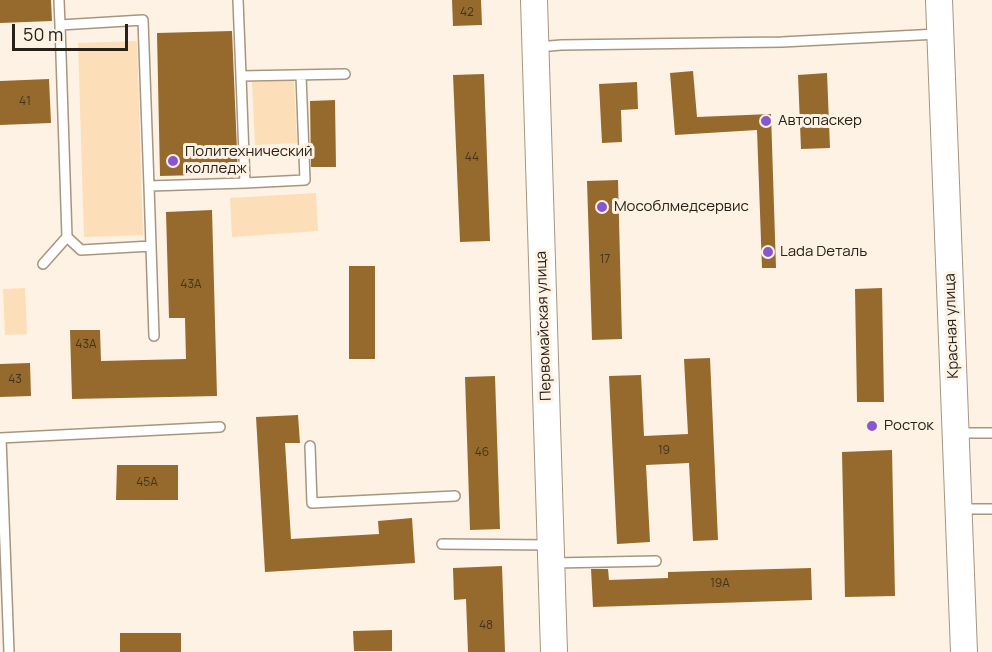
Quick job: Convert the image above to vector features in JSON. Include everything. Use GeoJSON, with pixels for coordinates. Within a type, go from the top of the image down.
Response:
{"type":"FeatureCollection","features":[{"type":"Feature","properties":{"kind":"main road","name":"Первомайская улица"},"geometry":{"type":"LineString","coordinates":[[534,0],[554,652]]}},
{"type":"Feature","properties":{"kind":"main road","name":"Красная улица"},"geometry":{"type":"LineString","coordinates":[[939,0],[964,652]]}},
{"type":"Feature","properties":{"kind":"lane"},"geometry":{"type":"LineString","coordinates":[[43,264],[67,237],[59,0]]}},
{"type":"Feature","properties":{"kind":"lane"},"geometry":{"type":"LineString","coordinates":[[238,0],[245,183]]}},
{"type":"Feature","properties":{"kind":"lane"},"geometry":{"type":"LineString","coordinates":[[60,25],[143,20],[154,336]]}},
{"type":"Feature","properties":{"kind":"lane"},"geometry":{"type":"LineString","coordinates":[[536,47],[782,42],[940,34]]}},
{"type":"Feature","properties":{"kind":"lane"},"geometry":{"type":"LineString","coordinates":[[241,76],[345,74]]}},
{"type":"Feature","properties":{"kind":"lane"},"geometry":{"type":"LineString","coordinates":[[149,186],[305,180],[302,75]]}},
{"type":"Feature","properties":{"kind":"lane"},"geometry":{"type":"LineString","coordinates":[[67,237],[81,250],[151,246]]}},
{"type":"Feature","properties":{"kind":"lane"},"geometry":{"type":"LineString","coordinates":[[9,652],[1,438],[220,427]]}},
{"type":"Feature","properties":{"kind":"lane"},"geometry":{"type":"LineString","coordinates":[[956,433],[992,433]]}},
{"type":"Feature","properties":{"kind":"lane"},"geometry":{"type":"LineString","coordinates":[[310,446],[312,503],[455,496]]}},
{"type":"Feature","properties":{"kind":"lane"},"geometry":{"type":"LineString","coordinates":[[959,509],[992,509]]}},
{"type":"Feature","properties":{"kind":"lane"},"geometry":{"type":"LineString","coordinates":[[442,544],[656,561]]}},
{"type":"Feature","properties":{"kind":"shaded area"},"geometry":{"type":"Polygon","coordinates":[[[137,41],[143,235],[84,237],[78,43],[137,41]]]}},
{"type":"Feature","properties":{"kind":"shaded area"},"geometry":{"type":"Polygon","coordinates":[[[294,81],[297,143],[255,145],[252,82],[294,81]]]}},
{"type":"Feature","properties":{"kind":"shaded area"},"geometry":{"type":"Polygon","coordinates":[[[316,193],[318,231],[232,237],[230,198],[316,193]]]}},
{"type":"Feature","properties":{"kind":"shaded area"},"geometry":{"type":"Polygon","coordinates":[[[25,288],[27,334],[5,335],[3,289],[25,288]]]}},
{"type":"Feature","properties":{"kind":"building"},"geometry":{"type":"Polygon","coordinates":[[[0,0],[51,0],[52,21],[0,23],[0,0]]]}},
{"type":"Feature","properties":{"kind":"building"},"geometry":{"type":"Polygon","coordinates":[[[452,0],[481,0],[482,25],[453,26],[452,0]]]}},
{"type":"Feature","properties":{"kind":"building"},"geometry":{"type":"Polygon","coordinates":[[[232,31],[238,174],[160,176],[157,33],[232,31]]]}},
{"type":"Feature","properties":{"kind":"building"},"geometry":{"type":"Polygon","coordinates":[[[693,71],[697,117],[771,114],[776,268],[762,268],[757,130],[675,135],[670,73],[693,71]]]}},
{"type":"Feature","properties":{"kind":"building"},"geometry":{"type":"Polygon","coordinates":[[[827,73],[830,148],[801,149],[798,75],[827,73]]]}},
{"type":"Feature","properties":{"kind":"building"},"geometry":{"type":"Polygon","coordinates":[[[484,74],[490,241],[460,242],[453,75],[484,74]]]}},
{"type":"Feature","properties":{"kind":"building"},"geometry":{"type":"Polygon","coordinates":[[[49,79],[51,123],[0,125],[0,81],[49,79]]]}},
{"type":"Feature","properties":{"kind":"building"},"geometry":{"type":"Polygon","coordinates":[[[637,82],[638,109],[621,110],[622,142],[602,143],[599,84],[637,82]]]}},
{"type":"Feature","properties":{"kind":"building"},"geometry":{"type":"Polygon","coordinates":[[[335,100],[336,167],[311,167],[310,101],[335,100]]]}},
{"type":"Feature","properties":{"kind":"building"},"geometry":{"type":"Polygon","coordinates":[[[618,180],[622,339],[592,340],[587,181],[618,180]]]}},
{"type":"Feature","properties":{"kind":"building"},"geometry":{"type":"Polygon","coordinates":[[[212,210],[217,396],[72,399],[70,330],[100,330],[101,361],[186,359],[185,318],[169,318],[166,212],[212,210]]]}},
{"type":"Feature","properties":{"kind":"building"},"geometry":{"type":"Polygon","coordinates":[[[349,266],[375,266],[375,359],[349,359],[349,266]]]}},
{"type":"Feature","properties":{"kind":"building"},"geometry":{"type":"Polygon","coordinates":[[[882,288],[884,402],[857,402],[855,289],[882,288]]]}},
{"type":"Feature","properties":{"kind":"building"},"geometry":{"type":"Polygon","coordinates":[[[710,358],[718,540],[693,541],[689,463],[646,465],[650,542],[617,544],[609,376],[641,375],[644,436],[688,434],[684,359],[710,358]]]}},
{"type":"Feature","properties":{"kind":"building"},"geometry":{"type":"Polygon","coordinates":[[[30,363],[31,396],[0,397],[0,364],[30,363]]]}},
{"type":"Feature","properties":{"kind":"building"},"geometry":{"type":"Polygon","coordinates":[[[495,376],[500,529],[470,530],[465,377],[495,376]]]}},
{"type":"Feature","properties":{"kind":"building"},"geometry":{"type":"Polygon","coordinates":[[[298,415],[300,443],[285,443],[291,539],[379,534],[378,521],[412,518],[415,563],[265,572],[256,417],[298,415]]]}},
{"type":"Feature","properties":{"kind":"building","name":"Росток"},"geometry":{"type":"Polygon","coordinates":[[[892,450],[895,596],[845,597],[842,452],[892,450]]]}},
{"type":"Feature","properties":{"kind":"building"},"geometry":{"type":"Polygon","coordinates":[[[117,465],[178,465],[178,500],[116,500],[117,465]]]}},
{"type":"Feature","properties":{"kind":"building"},"geometry":{"type":"Polygon","coordinates":[[[502,566],[505,652],[468,652],[466,599],[454,600],[453,568],[502,566]]]}},
{"type":"Feature","properties":{"kind":"building"},"geometry":{"type":"Polygon","coordinates":[[[811,568],[812,600],[593,607],[591,569],[608,569],[609,580],[668,578],[668,572],[811,568]]]}},
{"type":"Feature","properties":{"kind":"building"},"geometry":{"type":"Polygon","coordinates":[[[392,630],[392,651],[354,651],[353,631],[392,630]]]}},
{"type":"Feature","properties":{"kind":"building"},"geometry":{"type":"Polygon","coordinates":[[[120,633],[181,633],[181,652],[120,652],[120,633]]]}},
{"type":"Feature","properties":{"kind":"place","name":"Автопаскер"},"geometry":{"type":"Point","coordinates":[766,121]}},
{"type":"Feature","properties":{"kind":"place","name":"Политехнический колледж"},"geometry":{"type":"Point","coordinates":[173,161]}},
{"type":"Feature","properties":{"kind":"place","name":"Мособлмедсервис"},"geometry":{"type":"Point","coordinates":[602,207]}},
{"type":"Feature","properties":{"kind":"place","name":"Lada Dеталь"},"geometry":{"type":"Point","coordinates":[768,252]}},
{"type":"Feature","properties":{"kind":"place","name":"Росток"},"geometry":{"type":"Point","coordinates":[872,426]}}]}
